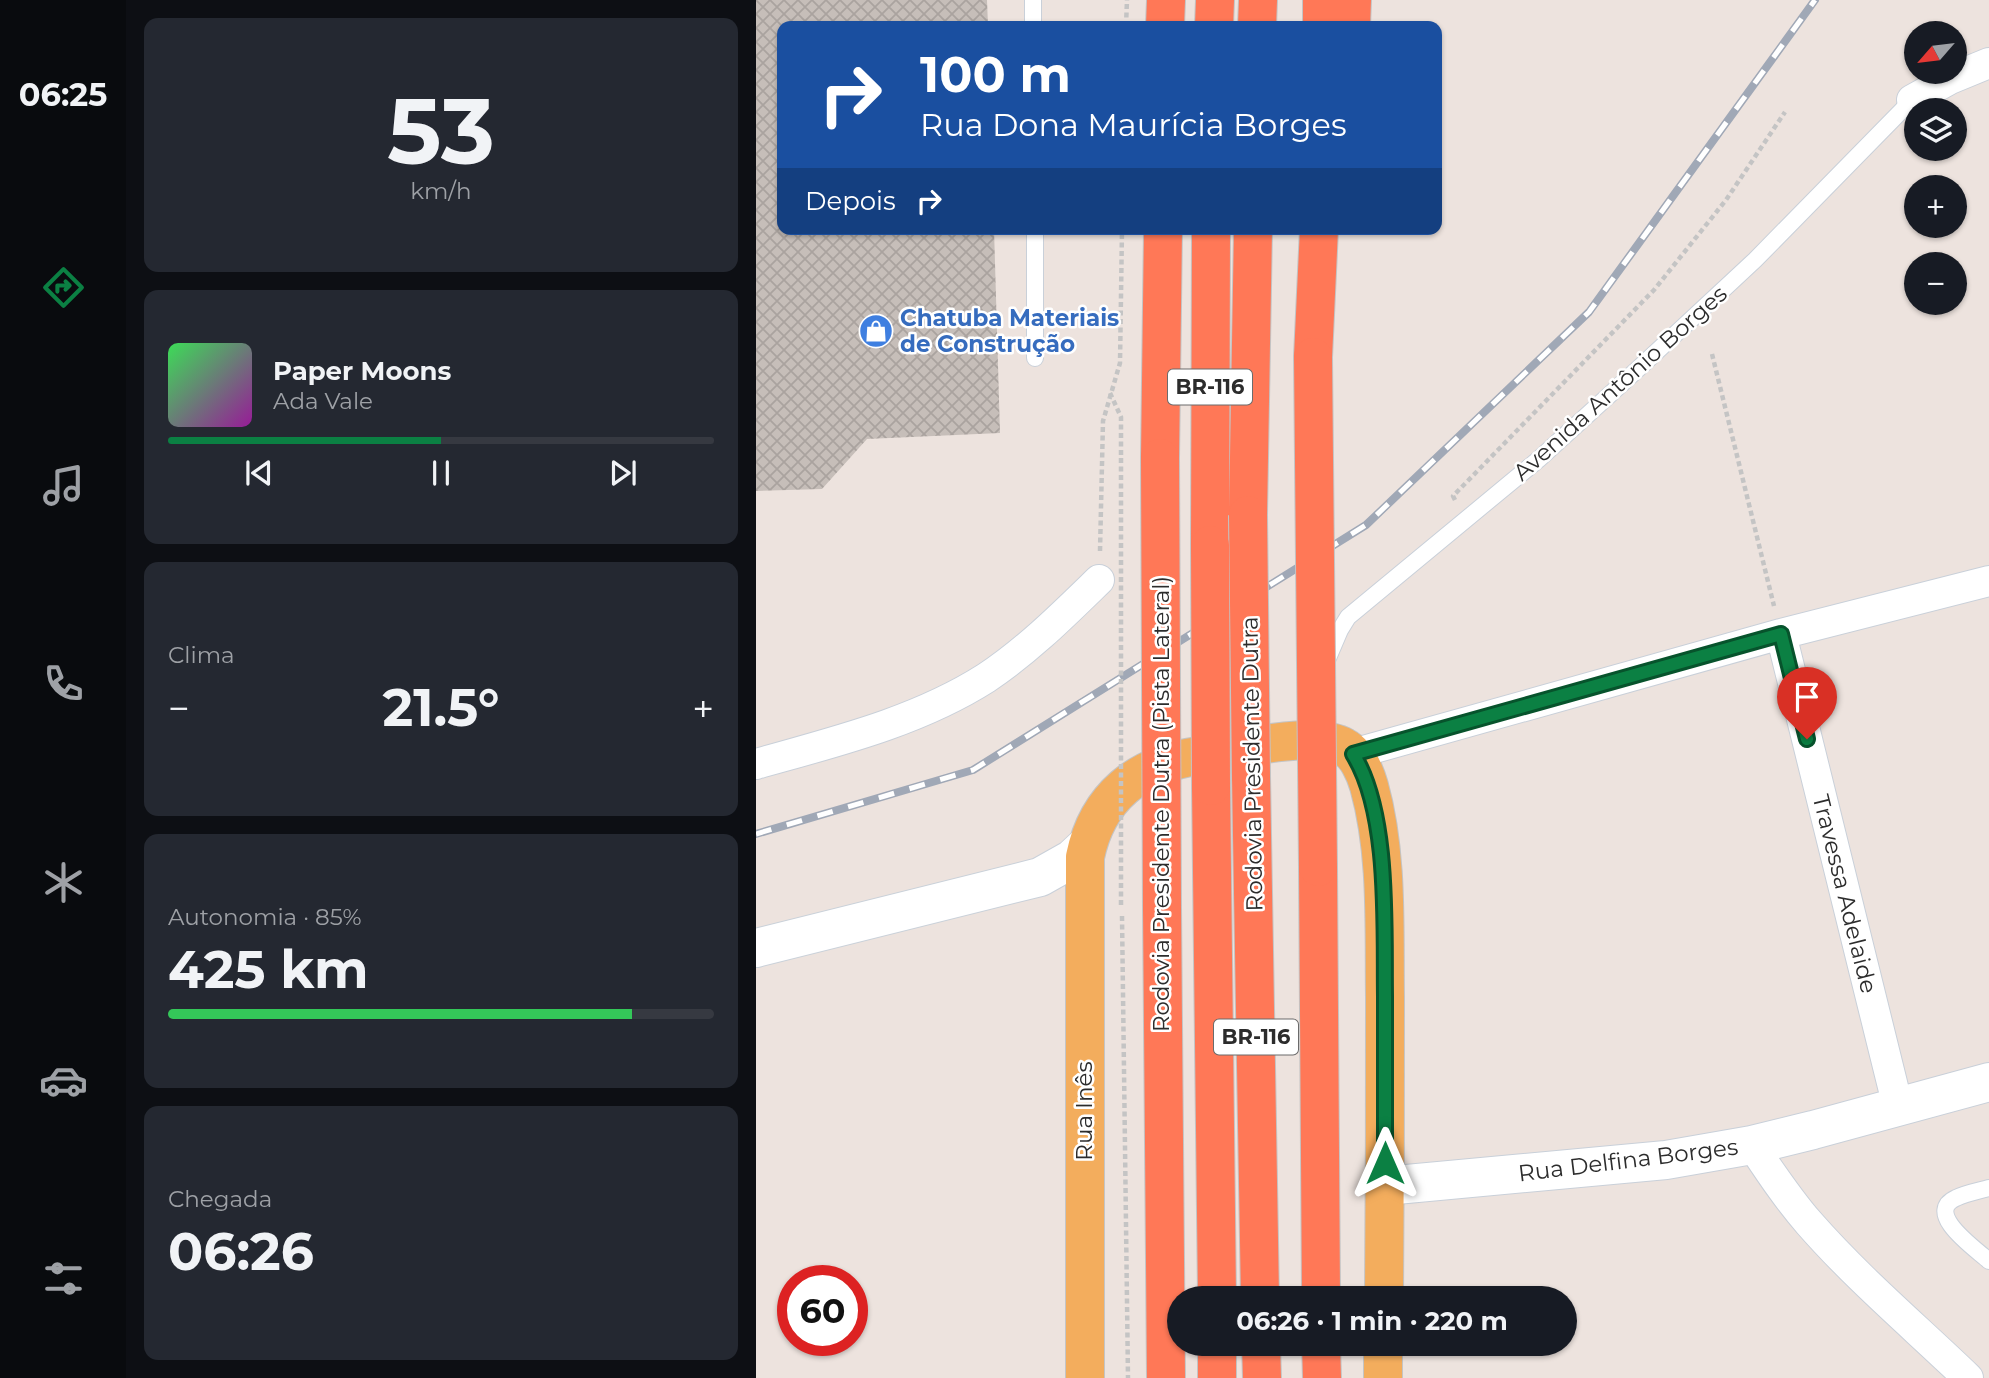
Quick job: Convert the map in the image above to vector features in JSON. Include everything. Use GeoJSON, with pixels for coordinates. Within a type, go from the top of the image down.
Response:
{"type":"FeatureCollection","features":[{"type":"Feature","properties":{"kind":"highway"},"geometry":{"type":"LineString","coordinates":[[1166,0],[1166,21]]}},
{"type":"Feature","properties":{"kind":"highway"},"geometry":{"type":"LineString","coordinates":[[1214,21],[1215,0]]}},
{"type":"Feature","properties":{"kind":"highway"},"geometry":{"type":"LineString","coordinates":[[1257,21],[1258,0]]}},
{"type":"Feature","properties":{"kind":"highway"},"geometry":{"type":"LineString","coordinates":[[1322,0],[1322,21]]}},
{"type":"Feature","properties":{"kind":"highway"},"geometry":{"type":"LineString","coordinates":[[1351,21],[1352,0]]}},
{"type":"Feature","properties":{"kind":"highway","name":"Rodovia Presidente Dutra (Pista Lateral)"},"geometry":{"type":"LineString","coordinates":[[1163,235],[1160,458],[1166,1378]]}},
{"type":"Feature","properties":{"kind":"highway","name":"Rodovia Presidente Dutra"},"geometry":{"type":"LineString","coordinates":[[1211,235],[1211,786],[1217,1286]]}},
{"type":"Feature","properties":{"kind":"highway","name":"Rodovia Presidente Dutra"},"geometry":{"type":"LineString","coordinates":[[1253,235],[1248,515],[1261,1286]]}},
{"type":"Feature","properties":{"kind":"highway","name":"BR-116"},"geometry":{"type":"LineString","coordinates":[[1319,235],[1314,357],[1321,1286]]}},
{"type":"Feature","properties":{"kind":"highway"},"geometry":{"type":"LineString","coordinates":[[1217,1356],[1217,1378]]}},
{"type":"Feature","properties":{"kind":"highway"},"geometry":{"type":"LineString","coordinates":[[1261,1356],[1262,1378]]}},
{"type":"Feature","properties":{"kind":"highway"},"geometry":{"type":"LineString","coordinates":[[1321,1356],[1322,1378]]}},
{"type":"Feature","properties":{"kind":"main road","name":"Rua Inês"},"geometry":{"type":"LineString","coordinates":[[1085,1378],[1083,869],[1087,845],[1095,826],[1109,803],[1127,784],[1158,765],[1180,758],[1302,741],[1335,743],[1353,754]]}},
{"type":"Feature","properties":{"kind":"main road"},"geometry":{"type":"LineString","coordinates":[[1353,754],[1365,775],[1373,804],[1384,904],[1384,1286]]}},
{"type":"Feature","properties":{"kind":"main road"},"geometry":{"type":"LineString","coordinates":[[1383,1356],[1383,1378]]}},
{"type":"Feature","properties":{"kind":"street","name":"Avenida Antônio Borges"},"geometry":{"type":"LineString","coordinates":[[1916,98],[1950,79],[1989,63]]}},
{"type":"Feature","properties":{"kind":"street"},"geometry":{"type":"LineString","coordinates":[[756,764],[875,729],[972,685],[1015,657],[1099,580]]}},
{"type":"Feature","properties":{"kind":"street"},"geometry":{"type":"LineString","coordinates":[[1353,754],[1781,634],[1989,580]]}},
{"type":"Feature","properties":{"kind":"street","name":"Travessa Adelaide"},"geometry":{"type":"LineString","coordinates":[[1781,634],[1898,1107]]}},
{"type":"Feature","properties":{"kind":"street"},"geometry":{"type":"LineString","coordinates":[[756,948],[1041,877],[1072,859],[1087,845]]}},
{"type":"Feature","properties":{"kind":"street"},"geometry":{"type":"LineString","coordinates":[[1041,877],[1067,886],[1083,906]]}},
{"type":"Feature","properties":{"kind":"street","name":"Rua Delfina Borges"},"geometry":{"type":"LineString","coordinates":[[1385,1186],[1666,1160],[1752,1145],[1989,1082]]}},
{"type":"Feature","properties":{"kind":"street"},"geometry":{"type":"LineString","coordinates":[[1752,1145],[1787,1197],[1810,1224],[1968,1378]]}},
{"type":"Feature","properties":{"kind":"lane"},"geometry":{"type":"LineString","coordinates":[[1033,0],[1033,21]]}},
{"type":"Feature","properties":{"kind":"lane","name":"Avenida Antônio Borges"},"geometry":{"type":"LineString","coordinates":[[1302,741],[1326,661],[1348,617],[1539,459],[1755,260],[1904,108]]}},
{"type":"Feature","properties":{"kind":"lane"},"geometry":{"type":"LineString","coordinates":[[1035,235],[1035,358]]}},
{"type":"Feature","properties":{"kind":"lane"},"geometry":{"type":"LineString","coordinates":[[1989,1188],[1955,1198],[1947,1204],[1945,1212],[1948,1222],[1955,1230],[1989,1261]]}},
{"type":"Feature","properties":{"kind":"path"},"geometry":{"type":"LineString","coordinates":[[1126,21],[1127,0]]}},
{"type":"Feature","properties":{"kind":"path"},"geometry":{"type":"LineString","coordinates":[[1462,524],[1453,496],[1654,290],[1726,200],[1785,112]]}},
{"type":"Feature","properties":{"kind":"path"},"geometry":{"type":"LineString","coordinates":[[1099,580],[1103,421],[1119,363],[1122,235]]}},
{"type":"Feature","properties":{"kind":"path"},"geometry":{"type":"LineString","coordinates":[[1712,354],[1781,634]]}},
{"type":"Feature","properties":{"kind":"path"},"geometry":{"type":"LineString","coordinates":[[1110,392],[1121,418],[1121,908],[1128,1378]]}},
{"type":"Feature","properties":{"kind":"building","name":"Chatuba Materiais de Construção"},"geometry":{"type":"Polygon","coordinates":[[[756,0],[987,0],[988,21],[777,21],[777,235],[994,235],[1000,433],[867,439],[822,489],[756,491],[756,0]]]}},
{"type":"Feature","properties":{"kind":"railway"},"geometry":{"type":"LineString","coordinates":[[756,834],[973,770],[1366,525],[1589,312],[1815,0]]}},
{"type":"Feature","properties":{"kind":"place","name":"Chatuba Materiais de Construção"},"geometry":{"type":"Point","coordinates":[876,331]}},
{"type":"Feature","properties":{"kind":"route"},"geometry":{"type":"LineString","coordinates":[[1385,1163],[1384,904],[1374,812],[1365,775],[1353,754],[1781,634],[1807,739]]}}]}
